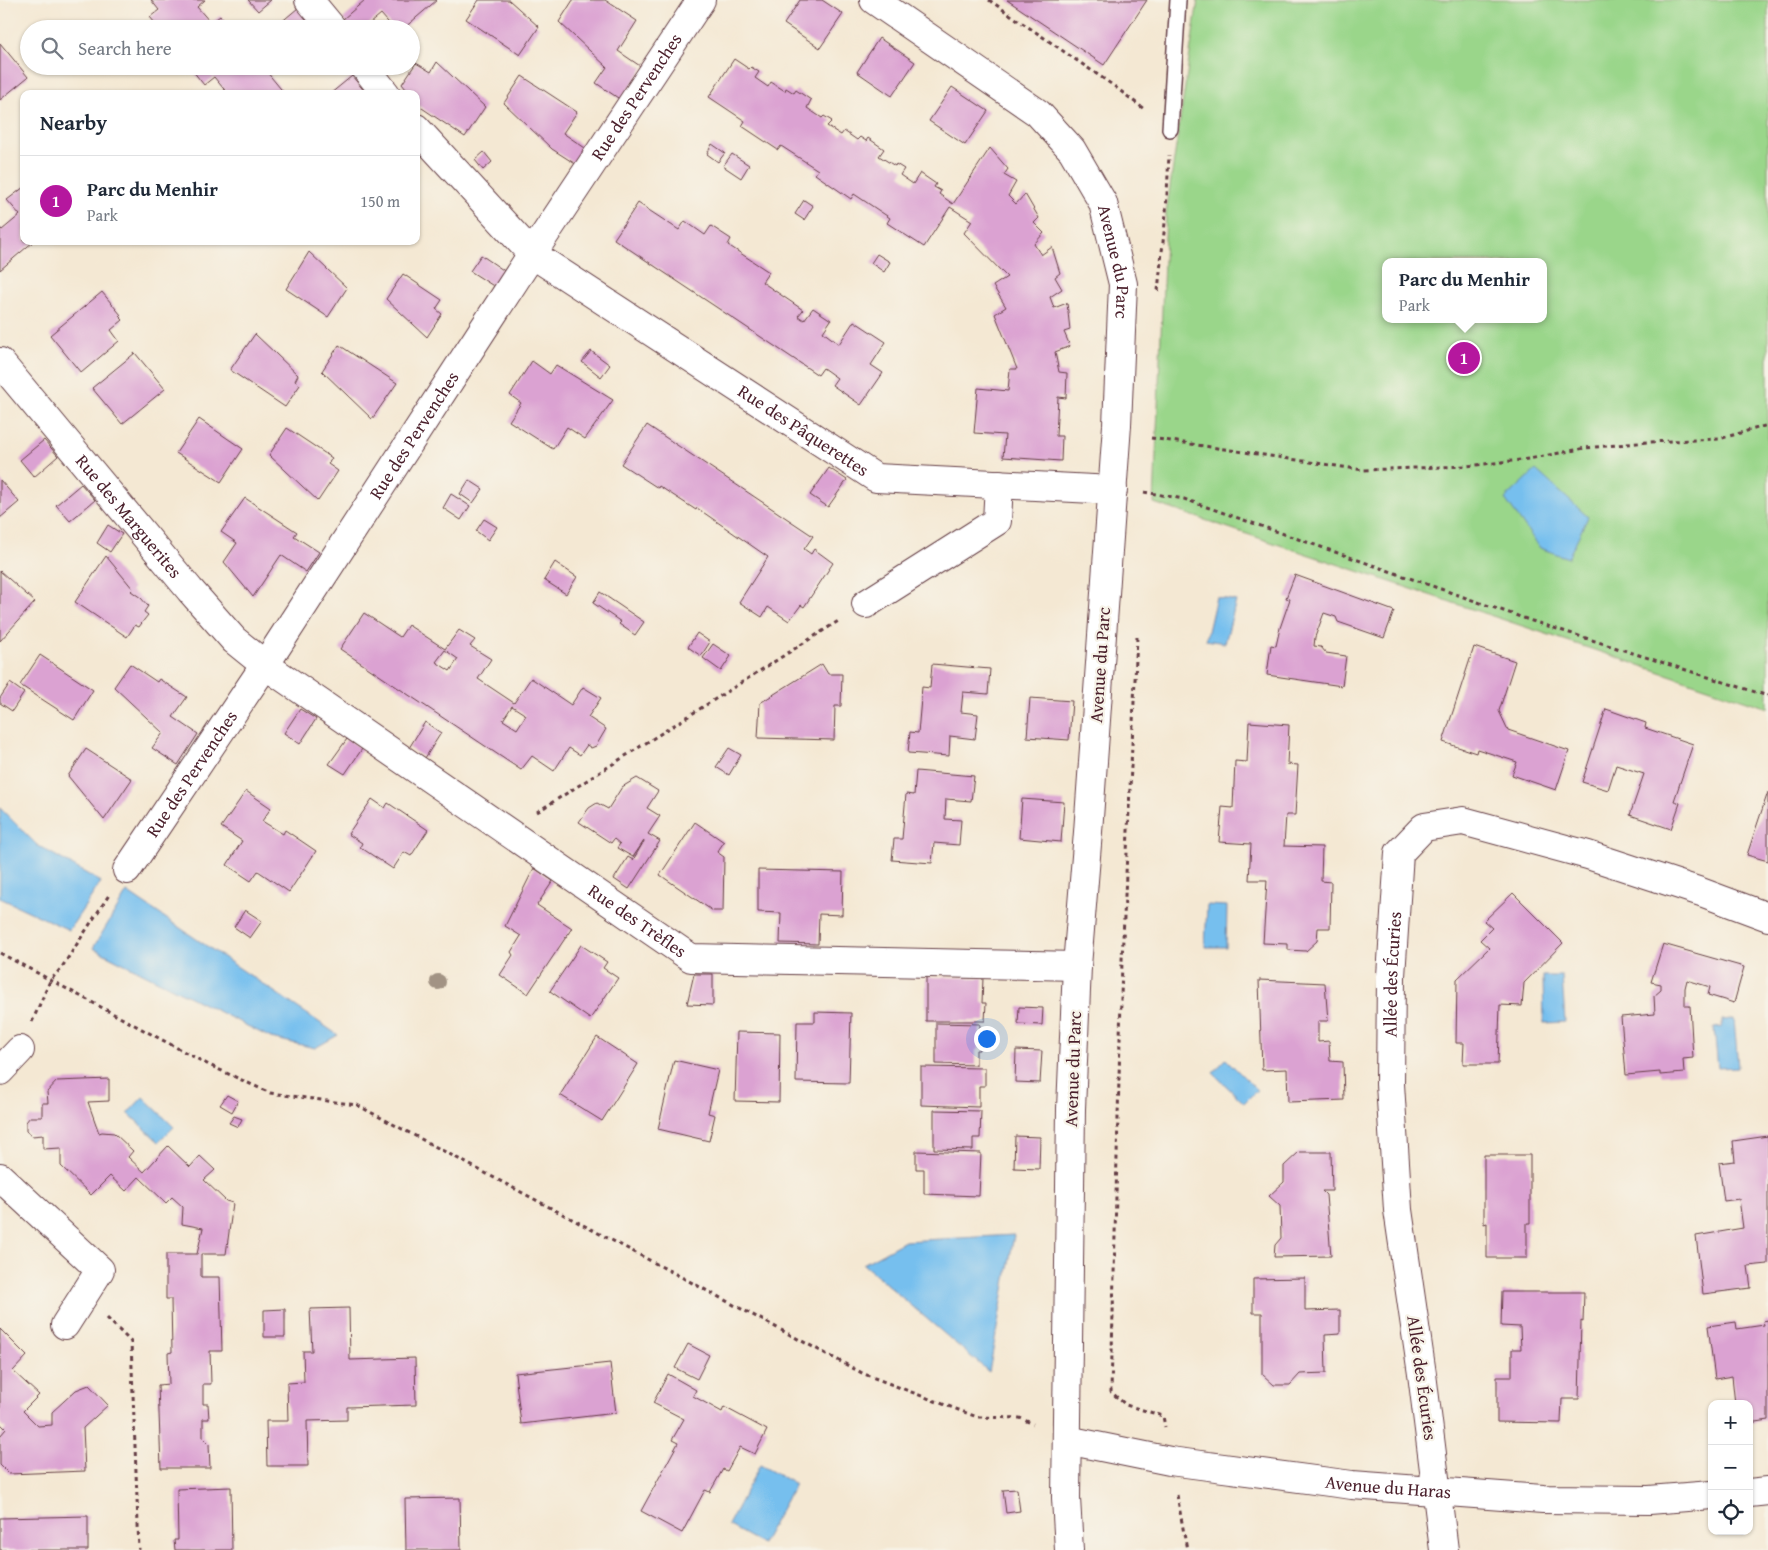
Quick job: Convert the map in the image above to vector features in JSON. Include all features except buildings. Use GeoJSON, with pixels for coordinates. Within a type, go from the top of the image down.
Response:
{"type":"FeatureCollection","features":[{"type":"Feature","properties":{"kind":"street"},"geometry":{"type":"LineString","coordinates":[[309,0],[326,20]]}},
{"type":"Feature","properties":{"kind":"street","name":"Rue des Pervenches"},"geometry":{"type":"LineString","coordinates":[[126,870],[265,665],[532,254],[701,0]]}},
{"type":"Feature","properties":{"kind":"street","name":"Avenue du Parc"},"geometry":{"type":"LineString","coordinates":[[874,0],[1038,113],[1072,150],[1104,203],[1123,284],[1113,490],[1077,966],[1071,1109],[1066,1498],[1069,1550]]}},
{"type":"Feature","properties":{"kind":"street"},"geometry":{"type":"LineString","coordinates":[[371,75],[383,90]]}},
{"type":"Feature","properties":{"kind":"street","name":"Rue des Pâquerettes"},"geometry":{"type":"LineString","coordinates":[[420,132],[532,254],[876,478],[1113,490]]}},
{"type":"Feature","properties":{"kind":"street","name":"Rue des Marguerites"},"geometry":{"type":"LineString","coordinates":[[0,362],[190,590],[234,640],[265,665]]}},
{"type":"Feature","properties":{"kind":"street"},"geometry":{"type":"LineString","coordinates":[[866,604],[997,521],[1000,484]]}},
{"type":"Feature","properties":{"kind":"street","name":"Rue des Trèfles"},"geometry":{"type":"LineString","coordinates":[[265,665],[691,958],[1077,966]]}},
{"type":"Feature","properties":{"kind":"street","name":"Allée des Écuries"},"geometry":{"type":"LineString","coordinates":[[1444,1550],[1422,1374],[1398,1210],[1391,1104],[1391,976],[1399,853],[1424,827],[1463,821],[1588,855],[1768,917]]}},
{"type":"Feature","properties":{"kind":"street"},"geometry":{"type":"LineString","coordinates":[[0,1071],[20,1050]]}},
{"type":"Feature","properties":{"kind":"street"},"geometry":{"type":"LineString","coordinates":[[0,1177],[100,1270],[66,1325]]}},
{"type":"Feature","properties":{"kind":"street","name":"Avenue du Haras"},"geometry":{"type":"LineString","coordinates":[[1067,1440],[1170,1460],[1352,1485],[1544,1499],[1649,1500],[1708,1495]]}},
{"type":"Feature","properties":{"kind":"street"},"geometry":{"type":"LineString","coordinates":[[1753,1492],[1768,1491]]}},
{"type":"Feature","properties":{"kind":"lane"},"geometry":{"type":"LineString","coordinates":[[1170,129],[1178,0]]}},
{"type":"Feature","properties":{"kind":"path"},"geometry":{"type":"LineString","coordinates":[[1151,438],[1364,470],[1467,466],[1585,448],[1648,442],[1719,439],[1768,425]]}},
{"type":"Feature","properties":{"kind":"path"},"geometry":{"type":"LineString","coordinates":[[1113,490],[1144,492],[1184,499],[1532,621],[1768,696]]}},
{"type":"Feature","properties":{"kind":"path"},"geometry":{"type":"LineString","coordinates":[[517,838],[529,817],[866,604]]}},
{"type":"Feature","properties":{"kind":"path"},"geometry":{"type":"LineString","coordinates":[[20,1050],[50,981],[62,967],[83,932],[126,870]]}},
{"type":"Feature","properties":{"kind":"path"},"geometry":{"type":"LineString","coordinates":[[0,953],[209,1065],[270,1093],[357,1105],[864,1374],[977,1416],[1020,1418],[1067,1440]]}},
{"type":"Feature","properties":{"kind":"path"},"geometry":{"type":"LineString","coordinates":[[84,1296],[131,1342],[139,1550]]}},
{"type":"Feature","properties":{"kind":"path"},"geometry":{"type":"LineString","coordinates":[[1170,1460],[1187,1550]]}},
{"type":"Feature","properties":{"kind":"green space"},"geometry":{"type":"Polygon","coordinates":[[[1198,0],[1768,0],[1768,708],[1154,503],[1166,213],[1198,0]]]}},
{"type":"Feature","properties":{"kind":"water"},"geometry":{"type":"Polygon","coordinates":[[[1536,470],[1588,517],[1568,558],[1540,548],[1505,499],[1536,470]]]}},
{"type":"Feature","properties":{"kind":"water"},"geometry":{"type":"Polygon","coordinates":[[[1216,597],[1236,601],[1225,643],[1206,640],[1216,597]]]}},
{"type":"Feature","properties":{"kind":"water"},"geometry":{"type":"Polygon","coordinates":[[[0,808],[37,845],[101,882],[69,930],[0,898],[0,808]]]}},
{"type":"Feature","properties":{"kind":"water"},"geometry":{"type":"Polygon","coordinates":[[[127,892],[338,1035],[315,1048],[271,1038],[93,948],[127,892]]]}},
{"type":"Feature","properties":{"kind":"water"},"geometry":{"type":"Polygon","coordinates":[[[1207,905],[1227,906],[1226,947],[1205,947],[1207,905]]]}},
{"type":"Feature","properties":{"kind":"water"},"geometry":{"type":"Polygon","coordinates":[[[1543,976],[1562,976],[1565,1022],[1544,1023],[1543,976]]]}},
{"type":"Feature","properties":{"kind":"water"},"geometry":{"type":"Polygon","coordinates":[[[1734,1019],[1738,1067],[1718,1068],[1714,1028],[1722,1027],[1722,1020],[1734,1019]]]}},
{"type":"Feature","properties":{"kind":"water"},"geometry":{"type":"Polygon","coordinates":[[[1226,1059],[1257,1090],[1244,1103],[1213,1073],[1226,1059]]]}},
{"type":"Feature","properties":{"kind":"water"},"geometry":{"type":"Polygon","coordinates":[[[143,1097],[174,1127],[159,1142],[128,1113],[143,1097]]]}},
{"type":"Feature","properties":{"kind":"water"},"geometry":{"type":"Polygon","coordinates":[[[1014,1235],[989,1372],[863,1264],[905,1241],[1014,1235]]]}},
{"type":"Feature","properties":{"kind":"water"},"geometry":{"type":"Polygon","coordinates":[[[760,1465],[795,1484],[762,1544],[728,1525],[760,1465]]]}},
{"type":"Feature","properties":{"kind":"place","name":"Parc du Menhir"},"geometry":{"type":"Point","coordinates":[1464,358]}}]}
